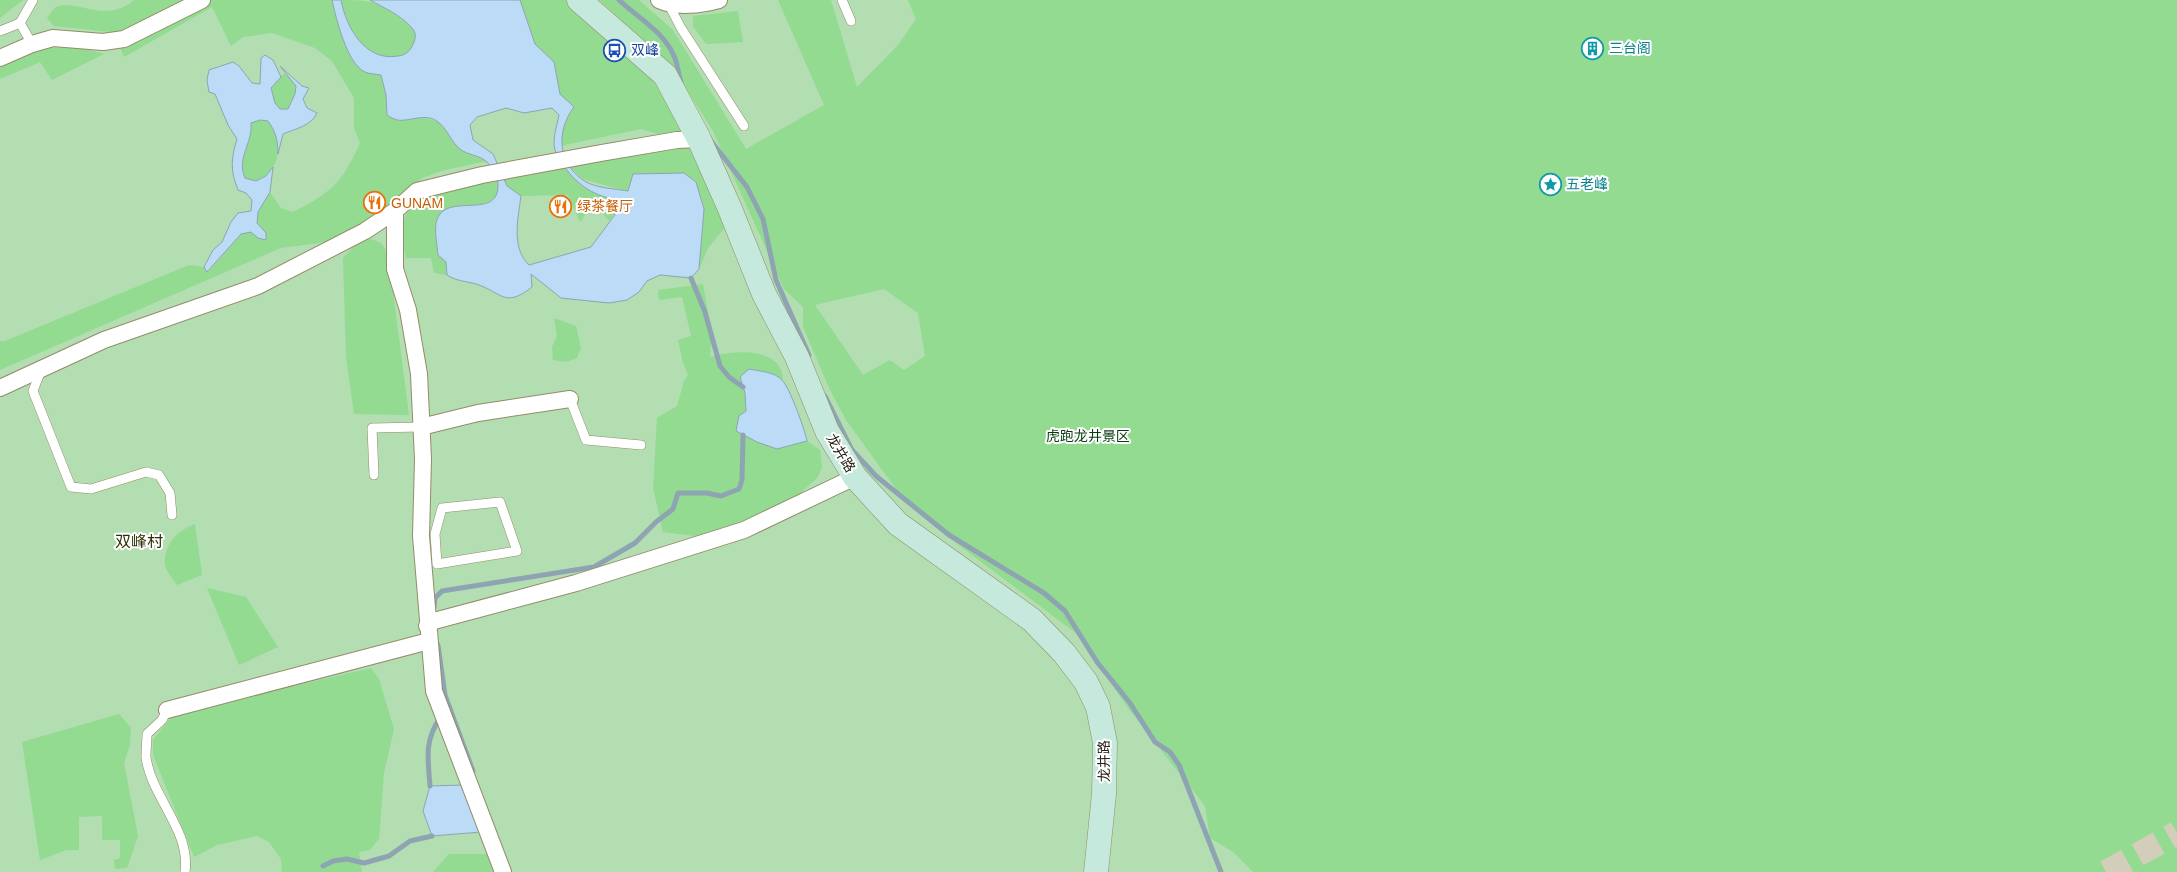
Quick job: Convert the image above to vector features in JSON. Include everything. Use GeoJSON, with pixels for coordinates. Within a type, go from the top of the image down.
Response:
{"type":"FeatureCollection","features":[{"type":"Feature","properties":{"kind":"street"},"geometry":{"type":"LineString","coordinates":[[0,58],[32,44],[53,38],[103,42],[124,39],[202,0]]}},
{"type":"Feature","properties":{"kind":"street","name":"龙井路"},"geometry":{"type":"LineString","coordinates":[[580,0],[665,75],[699,138],[764,294],[797,357],[827,431],[855,477],[898,524],[1032,620],[1064,653],[1086,682],[1098,707],[1105,743],[1104,794],[1096,872]]}},
{"type":"Feature","properties":{"kind":"street"},"geometry":{"type":"LineString","coordinates":[[664,2],[708,3],[719,0]]}},
{"type":"Feature","properties":{"kind":"street"},"geometry":{"type":"LineString","coordinates":[[0,388],[104,340],[258,286],[365,231],[395,211],[417,191],[482,175],[601,152],[699,138]]}},
{"type":"Feature","properties":{"kind":"street"},"geometry":{"type":"LineString","coordinates":[[395,211],[395,269],[408,310],[419,374],[433,627],[434,692],[503,872]]}},
{"type":"Feature","properties":{"kind":"street"},"geometry":{"type":"LineString","coordinates":[[421,427],[487,412],[570,399]]}},
{"type":"Feature","properties":{"kind":"street"},"geometry":{"type":"LineString","coordinates":[[167,710],[744,530],[855,477]]}},
{"type":"Feature","properties":{"kind":"lane"},"geometry":{"type":"LineString","coordinates":[[0,31],[20,23],[33,0]]}},
{"type":"Feature","properties":{"kind":"lane"},"geometry":{"type":"LineString","coordinates":[[842,0],[851,21]]}},
{"type":"Feature","properties":{"kind":"lane"},"geometry":{"type":"LineString","coordinates":[[664,2],[744,126]]}},
{"type":"Feature","properties":{"kind":"lane"},"geometry":{"type":"LineString","coordinates":[[20,23],[32,44]]}},
{"type":"Feature","properties":{"kind":"lane"},"geometry":{"type":"LineString","coordinates":[[41,370],[34,392],[71,488],[91,490],[146,472],[158,475],[170,493],[172,515]]}},
{"type":"Feature","properties":{"kind":"lane"},"geometry":{"type":"LineString","coordinates":[[570,399],[586,440],[641,445]]}},
{"type":"Feature","properties":{"kind":"lane"},"geometry":{"type":"LineString","coordinates":[[374,476],[372,428],[421,427]]}},
{"type":"Feature","properties":{"kind":"lane"},"geometry":{"type":"LineString","coordinates":[[500,502],[517,550],[437,564],[428,535],[442,508],[500,502]]}},
{"type":"Feature","properties":{"kind":"lane"},"geometry":{"type":"LineString","coordinates":[[167,710],[162,720],[147,734],[146,758],[156,787],[181,842],[186,872]]}},
{"type":"Feature","properties":{"kind":"green space","name":"虎跑龙井景区"},"geometry":{"type":"Polygon","coordinates":[[[0,0],[2177,0],[2177,872],[0,872],[0,0]]]}},
{"type":"Feature","properties":{"kind":"green space"},"geometry":{"type":"Polygon","coordinates":[[[0,0],[23,0],[0,18],[0,0]]]}},
{"type":"Feature","properties":{"kind":"green space"},"geometry":{"type":"Polygon","coordinates":[[[134,0],[181,0],[119,33],[54,26],[47,18],[58,6],[75,6],[103,11],[124,7],[134,0]]]}},
{"type":"Feature","properties":{"kind":"green space"},"geometry":{"type":"Polygon","coordinates":[[[209,0],[332,0],[337,19],[364,72],[381,75],[386,95],[387,115],[398,120],[418,117],[438,121],[461,150],[487,161],[441,171],[422,178],[394,204],[365,225],[327,242],[281,248],[0,370],[0,341],[5,341],[189,265],[204,267],[208,272],[241,234],[251,232],[258,238],[266,233],[257,223],[258,212],[270,192],[281,208],[293,212],[317,199],[334,185],[354,157],[360,143],[354,128],[354,98],[332,61],[315,48],[272,33],[243,37],[231,46],[212,7],[124,57],[120,48],[209,0]]]}},
{"type":"Feature","properties":{"kind":"green space"},"geometry":{"type":"Polygon","coordinates":[[[341,0],[359,0],[380,5],[410,24],[414,28],[416,36],[411,48],[406,54],[397,57],[375,54],[352,31],[341,0]]]}},
{"type":"Feature","properties":{"kind":"green space"},"geometry":{"type":"Polygon","coordinates":[[[520,0],[567,0],[648,73],[687,132],[658,134],[641,129],[560,146],[563,126],[574,107],[560,94],[554,62],[535,44],[520,0]]]}},
{"type":"Feature","properties":{"kind":"green space"},"geometry":{"type":"Polygon","coordinates":[[[599,0],[639,0],[673,30],[746,149],[824,105],[778,0],[831,0],[857,87],[898,45],[916,19],[908,0],[2177,0],[2177,872],[1253,872],[1233,852],[1210,838],[1205,806],[1128,708],[1077,634],[960,546],[904,500],[846,420],[830,390],[803,327],[803,307],[784,289],[713,131],[671,65],[599,0]],[[884,289],[815,305],[863,375],[890,360],[904,370],[925,356],[918,313],[884,289]]]}},
{"type":"Feature","properties":{"kind":"green space"},"geometry":{"type":"Polygon","coordinates":[[[738,11],[743,42],[706,44],[693,26],[693,16],[738,11]]]}},
{"type":"Feature","properties":{"kind":"green space"},"geometry":{"type":"Polygon","coordinates":[[[79,47],[104,54],[52,80],[40,62],[0,79],[0,67],[44,48],[79,47]]]}},
{"type":"Feature","properties":{"kind":"green space"},"geometry":{"type":"Polygon","coordinates":[[[284,73],[302,86],[295,94],[288,109],[280,109],[275,103],[271,88],[284,73]]]}},
{"type":"Feature","properties":{"kind":"green space"},"geometry":{"type":"Polygon","coordinates":[[[260,120],[268,121],[273,129],[277,138],[278,155],[271,170],[256,181],[245,178],[242,164],[250,137],[251,123],[260,120]]]}},
{"type":"Feature","properties":{"kind":"green space"},"geometry":{"type":"Polygon","coordinates":[[[690,144],[729,223],[708,248],[699,269],[700,254],[657,175],[633,174],[629,192],[583,179],[571,168],[580,185],[609,198],[616,198],[617,211],[609,221],[594,203],[580,222],[568,195],[521,196],[507,186],[486,203],[476,206],[460,205],[446,262],[447,275],[434,273],[431,258],[406,258],[403,235],[404,219],[414,205],[433,193],[690,144]]]}},
{"type":"Feature","properties":{"kind":"green space"},"geometry":{"type":"Polygon","coordinates":[[[371,239],[381,243],[388,253],[409,415],[354,414],[346,357],[343,258],[355,245],[371,239]]]}},
{"type":"Feature","properties":{"kind":"green space"},"geometry":{"type":"Polygon","coordinates":[[[703,284],[712,336],[710,357],[743,352],[766,356],[774,361],[781,369],[783,380],[749,369],[745,393],[746,411],[777,449],[807,441],[820,450],[822,468],[817,478],[796,497],[724,530],[694,536],[663,532],[653,488],[657,418],[677,406],[684,381],[688,375],[683,363],[678,340],[691,336],[682,297],[659,300],[658,290],[703,284]]]}},
{"type":"Feature","properties":{"kind":"green space"},"geometry":{"type":"Polygon","coordinates":[[[554,318],[576,326],[581,348],[577,358],[566,362],[553,360],[552,347],[557,336],[554,318]]]}},
{"type":"Feature","properties":{"kind":"green space"},"geometry":{"type":"Polygon","coordinates":[[[195,524],[202,575],[177,585],[165,565],[166,551],[178,534],[195,524]]]}},
{"type":"Feature","properties":{"kind":"green space"},"geometry":{"type":"Polygon","coordinates":[[[207,588],[246,597],[278,647],[239,665],[207,588]]]}},
{"type":"Feature","properties":{"kind":"green space"},"geometry":{"type":"Polygon","coordinates":[[[371,668],[379,679],[394,729],[384,773],[379,839],[370,850],[359,852],[362,872],[282,872],[281,859],[269,842],[257,836],[217,845],[194,857],[153,755],[153,740],[174,714],[371,668]]]}},
{"type":"Feature","properties":{"kind":"green space"},"geometry":{"type":"Polygon","coordinates":[[[119,714],[131,728],[130,745],[124,763],[138,836],[127,868],[115,869],[114,860],[120,858],[120,840],[102,840],[102,816],[79,817],[79,850],[66,850],[40,860],[22,742],[119,714]]]}},
{"type":"Feature","properties":{"kind":"green space"},"geometry":{"type":"Polygon","coordinates":[[[449,854],[488,854],[494,872],[433,872],[449,854]]]}},
{"type":"Feature","properties":{"kind":"water"},"geometry":{"type":"Polygon","coordinates":[[[332,0],[341,0],[347,21],[359,40],[367,48],[376,54],[398,56],[408,52],[412,47],[415,38],[414,31],[408,23],[370,0],[520,0],[535,44],[554,62],[560,94],[574,107],[564,127],[562,137],[562,148],[570,167],[577,175],[590,184],[628,191],[633,174],[684,173],[696,182],[704,209],[699,269],[691,278],[660,275],[647,281],[639,292],[627,300],[609,303],[561,298],[531,274],[532,287],[523,294],[509,298],[503,297],[485,287],[457,280],[447,275],[446,262],[438,255],[436,223],[438,218],[447,209],[484,204],[491,201],[496,195],[498,185],[496,176],[487,162],[460,149],[447,131],[433,119],[397,120],[387,115],[386,95],[381,75],[365,72],[353,60],[339,29],[332,0]],[[506,108],[477,117],[470,125],[473,140],[493,154],[507,186],[521,196],[517,223],[518,241],[523,258],[529,265],[591,247],[617,212],[614,208],[615,199],[599,195],[584,187],[562,163],[554,146],[559,115],[552,108],[524,113],[506,108]]]}},
{"type":"Feature","properties":{"kind":"water"},"geometry":{"type":"Polygon","coordinates":[[[265,55],[273,60],[281,77],[271,88],[275,103],[280,109],[288,109],[295,94],[296,86],[280,66],[302,86],[309,88],[303,99],[307,108],[317,113],[307,124],[283,134],[278,154],[276,137],[268,121],[260,120],[251,123],[250,137],[242,164],[245,178],[256,181],[266,176],[273,167],[270,192],[258,212],[257,223],[266,233],[266,240],[258,238],[251,232],[241,234],[207,272],[204,267],[213,250],[222,242],[231,222],[238,213],[251,211],[252,200],[246,193],[238,190],[235,183],[232,164],[237,139],[228,125],[215,94],[209,92],[207,80],[209,70],[233,62],[239,66],[252,83],[260,84],[261,58],[265,55]]]}},
{"type":"Feature","properties":{"kind":"water"},"geometry":{"type":"Polygon","coordinates":[[[749,369],[771,374],[782,380],[800,418],[807,441],[777,449],[757,442],[736,431],[739,416],[746,411],[745,393],[740,377],[749,369]]]}},
{"type":"Feature","properties":{"kind":"water"},"geometry":{"type":"Polygon","coordinates":[[[463,785],[481,832],[432,836],[423,811],[430,786],[463,785]]]}},
{"type":"Feature","properties":{"kind":"waterway"},"geometry":{"type":"LineString","coordinates":[[619,0],[663,39],[675,59],[681,82]]}},
{"type":"Feature","properties":{"kind":"waterway"},"geometry":{"type":"LineString","coordinates":[[711,141],[747,187],[763,219],[776,280],[809,355]]}},
{"type":"Feature","properties":{"kind":"waterway"},"geometry":{"type":"LineString","coordinates":[[691,278],[705,312],[720,366],[729,377],[743,387]]}},
{"type":"Feature","properties":{"kind":"waterway"},"geometry":{"type":"LineString","coordinates":[[825,396],[852,450],[876,476],[949,535],[1044,593],[1065,611],[1097,662],[1130,703],[1155,742],[1170,752],[1179,765],[1221,872]]}},
{"type":"Feature","properties":{"kind":"waterway"},"geometry":{"type":"LineString","coordinates":[[434,607],[435,598],[442,591],[594,567],[635,543],[656,522],[673,509],[678,493],[707,493],[721,496],[739,489],[742,480],[743,435]]}},
{"type":"Feature","properties":{"kind":"waterway"},"geometry":{"type":"LineString","coordinates":[[438,645],[445,695],[473,771]]}},
{"type":"Feature","properties":{"kind":"waterway"},"geometry":{"type":"LineString","coordinates":[[430,786],[429,743],[440,718]]}},
{"type":"Feature","properties":{"kind":"waterway"},"geometry":{"type":"LineString","coordinates":[[323,866],[333,861],[347,859],[364,863],[389,856],[410,841],[432,836]]}},
{"type":"Feature","properties":{"kind":"tunnel"},"geometry":{"type":"LineString","coordinates":[[2106,872],[2177,833]]}},
{"type":"Feature","properties":{"kind":"place","name":"三台阁"},"geometry":{"type":"Point","coordinates":[1593,48]}},
{"type":"Feature","properties":{"kind":"place","name":"双峰"},"geometry":{"type":"Point","coordinates":[615,50]}},
{"type":"Feature","properties":{"kind":"place","name":"五老峰"},"geometry":{"type":"Point","coordinates":[1550,184]}},
{"type":"Feature","properties":{"kind":"place","name":"GUNAM"},"geometry":{"type":"Point","coordinates":[375,203]}},
{"type":"Feature","properties":{"kind":"place","name":"绿茶餐厅"},"geometry":{"type":"Point","coordinates":[561,206]}},
{"type":"Feature","properties":{"kind":"district","name":"双峰村"},"geometry":{"type":"Point","coordinates":[139,541]}}]}
